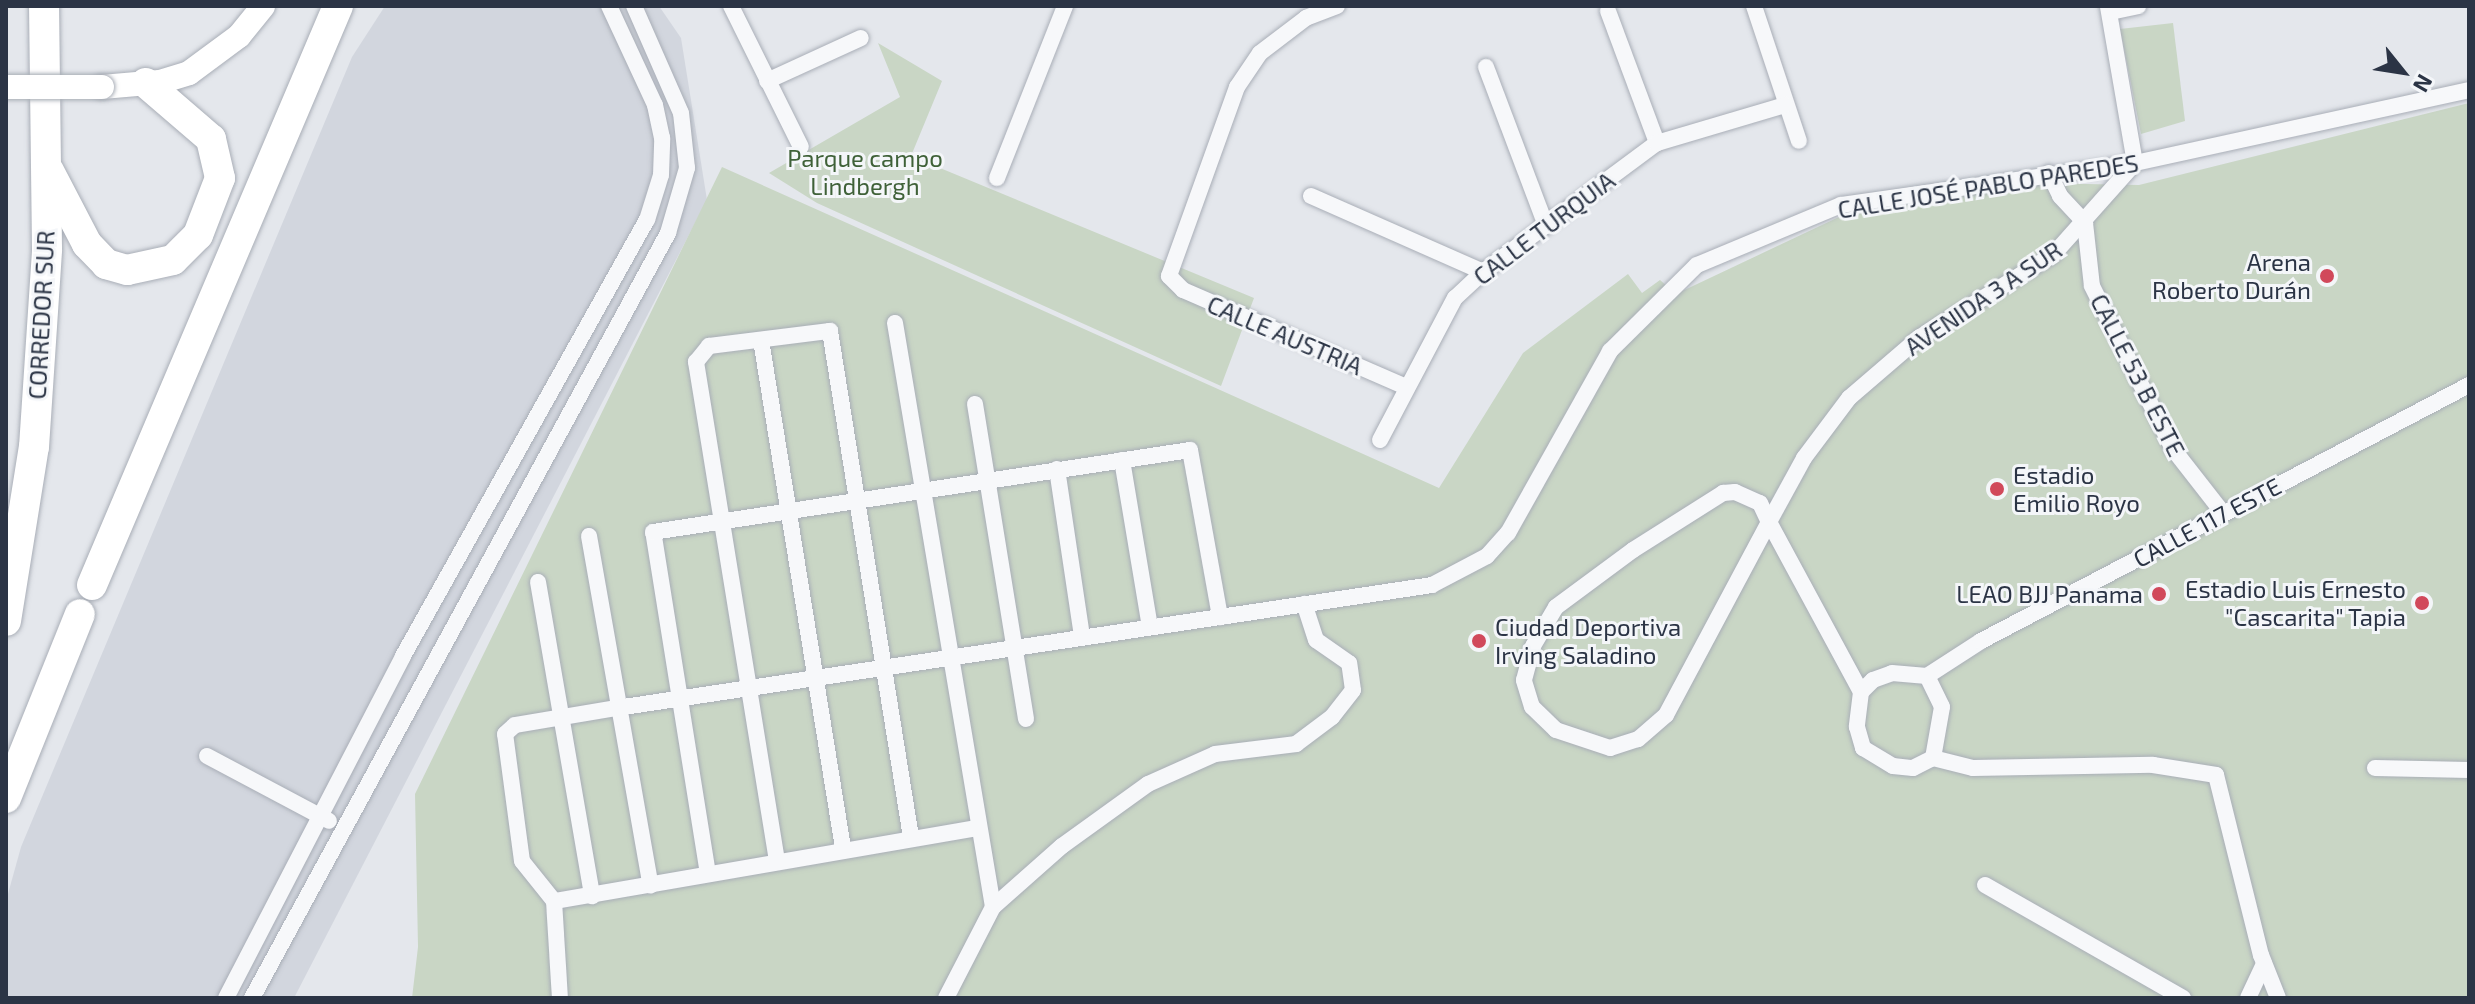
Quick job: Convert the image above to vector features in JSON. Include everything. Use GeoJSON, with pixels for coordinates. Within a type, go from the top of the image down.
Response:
{"type":"FeatureCollection","features":[{"type":"Feature","properties":{"kind":"highway","name":"CORREDOR SUR"},"geometry":{"type":"LineString","coordinates":[[6,621],[34,447],[47,167],[44,6]]}},
{"type":"Feature","properties":{"kind":"highway"},"geometry":{"type":"LineString","coordinates":[[92,585],[338,6]]}},
{"type":"Feature","properties":{"kind":"highway"},"geometry":{"type":"LineString","coordinates":[[47,167],[87,244],[106,264],[127,270],[173,260],[198,235],[220,178],[211,139],[146,83]]}},
{"type":"Feature","properties":{"kind":"highway"},"geometry":{"type":"LineString","coordinates":[[6,798],[80,614]]}},
{"type":"Feature","properties":{"kind":"main road"},"geometry":{"type":"LineString","coordinates":[[6,87],[102,87],[146,83],[189,73],[212,57],[263,6]]}},
{"type":"Feature","properties":{"kind":"street"},"geometry":{"type":"LineString","coordinates":[[226,998],[412,641],[526,443],[652,204],[661,175],[662,138],[655,105],[609,6]]}},
{"type":"Feature","properties":{"kind":"street"},"geometry":{"type":"LineString","coordinates":[[252,998],[668,233],[687,168],[681,113],[634,6]]}},
{"type":"Feature","properties":{"kind":"street"},"geometry":{"type":"LineString","coordinates":[[731,6],[801,147]]}},
{"type":"Feature","properties":{"kind":"street"},"geometry":{"type":"LineString","coordinates":[[997,178],[1065,6]]}},
{"type":"Feature","properties":{"kind":"street","name":"CALLE AUSTRIA"},"geometry":{"type":"LineString","coordinates":[[1337,6],[1306,18],[1260,53],[1237,87],[1169,276],[1183,290],[1406,387]]}},
{"type":"Feature","properties":{"kind":"street"},"geometry":{"type":"LineString","coordinates":[[1754,6],[1799,141]]}},
{"type":"Feature","properties":{"kind":"street"},"geometry":{"type":"LineString","coordinates":[[2135,163],[2109,9],[2138,6]]}},
{"type":"Feature","properties":{"kind":"street"},"geometry":{"type":"LineString","coordinates":[[1608,11],[1657,143]]}},
{"type":"Feature","properties":{"kind":"street"},"geometry":{"type":"LineString","coordinates":[[767,81],[861,38]]}},
{"type":"Feature","properties":{"kind":"street"},"geometry":{"type":"LineString","coordinates":[[1486,67],[1546,226]]}},
{"type":"Feature","properties":{"kind":"street","name":"CALLE JOSÉ PABLO PAREDES"},"geometry":{"type":"LineString","coordinates":[[554,901],[522,861],[504,743],[515,725],[1432,585],[1487,556],[1508,533],[1610,351],[1697,265],[1841,205],[2135,163],[2469,90]]}},
{"type":"Feature","properties":{"kind":"street","name":"CALLE TURQUIA"},"geometry":{"type":"LineString","coordinates":[[1380,440],[1455,298],[1483,272],[1657,143],[1785,105]]}},
{"type":"Feature","properties":{"kind":"street","name":"AVENIDA 3 A SUR"},"geometry":{"type":"LineString","coordinates":[[1769,522],[1760,503],[1723,493],[1556,607],[1533,646],[1524,680],[1532,707],[1556,730],[1581,742],[1610,748],[1638,739],[1666,715],[1804,458],[1849,398],[1920,337],[2053,255],[2085,223],[2135,163]]}},
{"type":"Feature","properties":{"kind":"street"},"geometry":{"type":"LineString","coordinates":[[2049,173],[2060,196],[2085,223]]}},
{"type":"Feature","properties":{"kind":"street"},"geometry":{"type":"LineString","coordinates":[[1311,196],[1483,272]]}},
{"type":"Feature","properties":{"kind":"street","name":"CALLE 53 B ESTE"},"geometry":{"type":"LineString","coordinates":[[2085,223],[2092,286],[2173,449],[2223,513]]}},
{"type":"Feature","properties":{"kind":"street"},"geometry":{"type":"LineString","coordinates":[[895,323],[977,828],[993,907]]}},
{"type":"Feature","properties":{"kind":"street"},"geometry":{"type":"LineString","coordinates":[[777,861],[696,362],[709,346],[830,331],[911,837]]}},
{"type":"Feature","properties":{"kind":"street"},"geometry":{"type":"LineString","coordinates":[[761,340],[843,848]]}},
{"type":"Feature","properties":{"kind":"street","name":"CALLE 117 ESTE"},"geometry":{"type":"LineString","coordinates":[[1927,676],[1981,641],[2469,385]]}},
{"type":"Feature","properties":{"kind":"street"},"geometry":{"type":"LineString","coordinates":[[975,404],[1026,719]]}},
{"type":"Feature","properties":{"kind":"street"},"geometry":{"type":"LineString","coordinates":[[708,874],[653,532],[988,478],[1190,450],[1220,617]]}},
{"type":"Feature","properties":{"kind":"street"},"geometry":{"type":"LineString","coordinates":[[1122,460],[1150,627]]}},
{"type":"Feature","properties":{"kind":"street"},"geometry":{"type":"LineString","coordinates":[[1057,469],[1082,637]]}},
{"type":"Feature","properties":{"kind":"street"},"geometry":{"type":"LineString","coordinates":[[1769,522],[1861,692],[1857,727],[1863,748],[1893,766],[1913,768],[1933,758],[1973,768],[2153,765],[2216,775],[2264,963],[2278,998]]}},
{"type":"Feature","properties":{"kind":"street"},"geometry":{"type":"LineString","coordinates":[[589,536],[617,708],[651,886]]}},
{"type":"Feature","properties":{"kind":"street"},"geometry":{"type":"LineString","coordinates":[[538,582],[592,896]]}},
{"type":"Feature","properties":{"kind":"street"},"geometry":{"type":"LineString","coordinates":[[946,998],[993,907],[1062,846],[1148,784],[1215,754],[1296,744],[1332,717],[1353,690],[1349,663],[1316,640],[1304,604]]}},
{"type":"Feature","properties":{"kind":"street"},"geometry":{"type":"LineString","coordinates":[[412,641],[437,655]]}},
{"type":"Feature","properties":{"kind":"street"},"geometry":{"type":"LineString","coordinates":[[1861,692],[1873,680],[1892,673],[1927,676],[1942,707],[1942,731],[1933,758]]}},
{"type":"Feature","properties":{"kind":"street"},"geometry":{"type":"LineString","coordinates":[[207,756],[343,829]]}},
{"type":"Feature","properties":{"kind":"street"},"geometry":{"type":"LineString","coordinates":[[2375,768],[2469,770]]}},
{"type":"Feature","properties":{"kind":"street"},"geometry":{"type":"LineString","coordinates":[[560,998],[554,901],[651,886],[843,848],[977,828]]}},
{"type":"Feature","properties":{"kind":"street"},"geometry":{"type":"LineString","coordinates":[[1985,885],[2183,998]]}},
{"type":"Feature","properties":{"kind":"street"},"geometry":{"type":"LineString","coordinates":[[2248,998],[2264,963]]}},
{"type":"Feature","properties":{"kind":"shaded area"},"geometry":{"type":"Polygon","coordinates":[[[385,6],[659,6],[681,38],[707,200],[294,998],[6,998],[6,901],[21,847],[352,57],[385,6]]]}},
{"type":"Feature","properties":{"kind":"green space"},"geometry":{"type":"Polygon","coordinates":[[[2173,23],[2185,121],[2141,134],[2120,29],[2173,23]]]}},
{"type":"Feature","properties":{"kind":"green space","name":"Parque campo Lindbergh"},"geometry":{"type":"Polygon","coordinates":[[[878,43],[942,81],[911,156],[1254,298],[1221,386],[817,203],[769,173],[900,97],[878,43]]]}},
{"type":"Feature","properties":{"kind":"green space","name":"Ciudad Deportiva Irving Saladino"},"geometry":{"type":"Polygon","coordinates":[[[2469,103],[2469,998],[412,998],[418,947],[415,794],[722,167],[1439,488],[1523,353],[1628,274],[1642,293],[1660,280],[1676,294],[1841,216],[2027,183],[2139,185],[2469,103]]]}},
{"type":"Feature","properties":{"kind":"place","name":"Arena Roberto Durán"},"geometry":{"type":"Point","coordinates":[2327,276]}},
{"type":"Feature","properties":{"kind":"place","name":"Estadio Emilio Royo"},"geometry":{"type":"Point","coordinates":[1997,489]}},
{"type":"Feature","properties":{"kind":"place","name":"LEAO BJJ Panama"},"geometry":{"type":"Point","coordinates":[2159,594]}},
{"type":"Feature","properties":{"kind":"place","name":"Estadio Luis Ernesto \"Cascarita\" Tapia"},"geometry":{"type":"Point","coordinates":[2422,603]}},
{"type":"Feature","properties":{"kind":"place","name":"Ciudad Deportiva Irving Saladino"},"geometry":{"type":"Point","coordinates":[1479,641]}}]}
